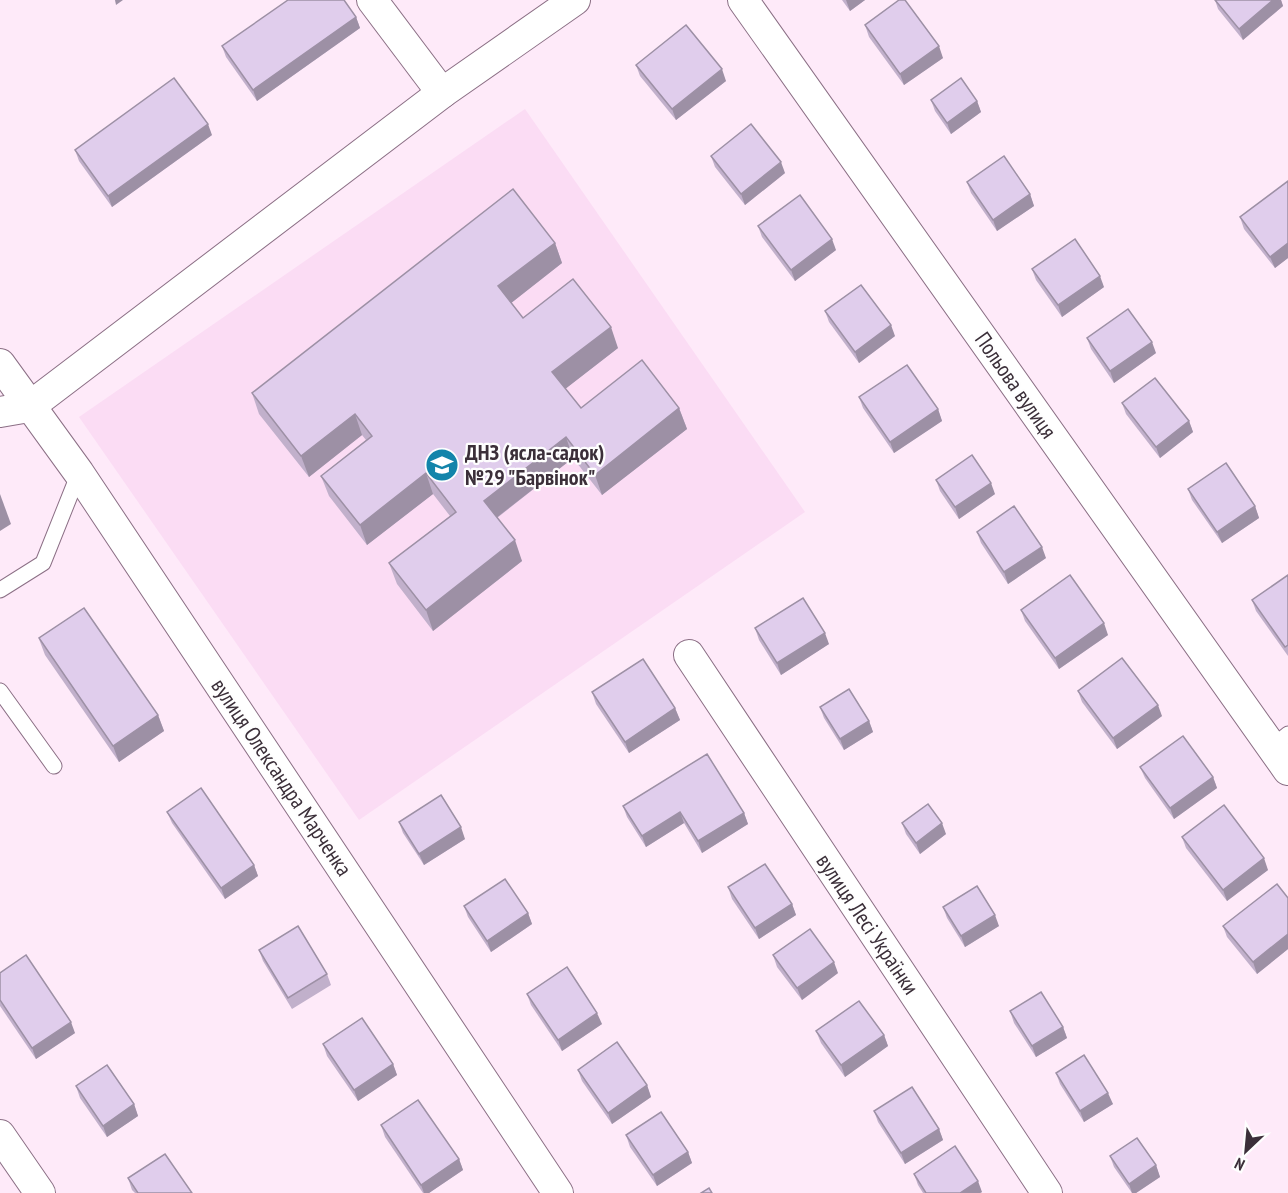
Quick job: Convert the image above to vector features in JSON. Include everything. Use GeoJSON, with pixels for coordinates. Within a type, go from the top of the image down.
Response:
{"type":"FeatureCollection","features":[{"type":"Feature","properties":{"kind":"street"},"geometry":{"type":"LineString","coordinates":[[372,0],[442,93]]}},
{"type":"Feature","properties":{"kind":"street"},"geometry":{"type":"LineString","coordinates":[[0,412],[29,407],[442,93],[575,0]]}},
{"type":"Feature","properties":{"kind":"street","name":"Польова вулиця"},"geometry":{"type":"LineString","coordinates":[[743,0],[1283,750]]}},
{"type":"Feature","properties":{"kind":"street","name":"вулиця Олександра Марченка"},"geometry":{"type":"LineString","coordinates":[[0,364],[79,473],[558,1193]]}},
{"type":"Feature","properties":{"kind":"street","name":"вулиця Лесі Українки"},"geometry":{"type":"LineString","coordinates":[[689,655],[1047,1193]]}},
{"type":"Feature","properties":{"kind":"street"},"geometry":{"type":"LineString","coordinates":[[0,1135],[40,1193]]}},
{"type":"Feature","properties":{"kind":"lane"},"geometry":{"type":"LineString","coordinates":[[0,590],[43,563],[79,473]]}},
{"type":"Feature","properties":{"kind":"lane"},"geometry":{"type":"LineString","coordinates":[[0,691],[54,766]]}},
{"type":"Feature","properties":{"kind":"shaded area","name":"ДНЗ (ясла-садок) №29 \"Барвінок\""},"geometry":{"type":"Polygon","coordinates":[[[525,109],[805,512],[359,820],[79,417],[525,109]]]}},
{"type":"Feature","properties":{"kind":"building"},"geometry":{"type":"Polygon","coordinates":[[[288,0],[344,0],[356,17],[253,90],[222,46],[288,0]]]}},
{"type":"Feature","properties":{"kind":"building"},"geometry":{"type":"Polygon","coordinates":[[[899,0],[905,0],[939,46],[900,74],[865,25],[899,0]]]}},
{"type":"Feature","properties":{"kind":"building"},"geometry":{"type":"Polygon","coordinates":[[[1215,0],[1273,0],[1239,29],[1215,0]]]}},
{"type":"Feature","properties":{"kind":"building"},"geometry":{"type":"Polygon","coordinates":[[[686,25],[722,69],[672,109],[636,65],[686,25]]]}},
{"type":"Feature","properties":{"kind":"building"},"geometry":{"type":"Polygon","coordinates":[[[174,78],[208,124],[108,196],[75,150],[174,78]]]}},
{"type":"Feature","properties":{"kind":"building"},"geometry":{"type":"Polygon","coordinates":[[[961,78],[977,101],[947,123],[931,100],[961,78]]]}},
{"type":"Feature","properties":{"kind":"building"},"geometry":{"type":"Polygon","coordinates":[[[751,124],[781,162],[741,194],[711,156],[751,124]]]}},
{"type":"Feature","properties":{"kind":"building"},"geometry":{"type":"Polygon","coordinates":[[[1004,156],[1030,194],[993,220],[967,182],[1004,156]]]}},
{"type":"Feature","properties":{"kind":"building"},"geometry":{"type":"Polygon","coordinates":[[[1288,181],[1288,243],[1270,257],[1240,217],[1288,181]]]}},
{"type":"Feature","properties":{"kind":"building"},"geometry":{"type":"Polygon","coordinates":[[[513,189],[555,243],[498,286],[523,318],[573,279],[611,327],[552,372],[581,408],[642,360],[679,408],[595,475],[566,437],[484,501],[515,540],[426,610],[389,563],[456,512],[426,473],[360,525],[321,476],[372,436],[355,414],[301,456],[252,393],[513,189]]]}},
{"type":"Feature","properties":{"kind":"building"},"geometry":{"type":"Polygon","coordinates":[[[800,195],[832,239],[791,270],[758,226],[800,195]]]}},
{"type":"Feature","properties":{"kind":"building"},"geometry":{"type":"Polygon","coordinates":[[[1075,239],[1100,276],[1058,305],[1032,269],[1075,239]]]}},
{"type":"Feature","properties":{"kind":"building"},"geometry":{"type":"Polygon","coordinates":[[[861,285],[891,325],[855,352],[825,311],[861,285]]]}},
{"type":"Feature","properties":{"kind":"building"},"geometry":{"type":"Polygon","coordinates":[[[1128,309],[1152,342],[1110,371],[1087,338],[1128,309]]]}},
{"type":"Feature","properties":{"kind":"building"},"geometry":{"type":"Polygon","coordinates":[[[907,365],[938,409],[890,442],[859,397],[907,365]]]}},
{"type":"Feature","properties":{"kind":"building"},"geometry":{"type":"Polygon","coordinates":[[[1155,378],[1189,421],[1156,447],[1122,403],[1155,378]]]}},
{"type":"Feature","properties":{"kind":"building"},"geometry":{"type":"Polygon","coordinates":[[[972,455],[991,483],[955,507],[936,480],[972,455]]]}},
{"type":"Feature","properties":{"kind":"building"},"geometry":{"type":"Polygon","coordinates":[[[1226,463],[1255,506],[1217,532],[1188,489],[1226,463]]]}},
{"type":"Feature","properties":{"kind":"building"},"geometry":{"type":"Polygon","coordinates":[[[1014,506],[1042,547],[1004,572],[977,532],[1014,506]]]}},
{"type":"Feature","properties":{"kind":"building"},"geometry":{"type":"Polygon","coordinates":[[[1070,575],[1104,623],[1055,658],[1021,610],[1070,575]]]}},
{"type":"Feature","properties":{"kind":"building"},"geometry":{"type":"Polygon","coordinates":[[[1288,575],[1288,645],[1285,647],[1252,600],[1288,575]]]}},
{"type":"Feature","properties":{"kind":"building"},"geometry":{"type":"Polygon","coordinates":[[[803,598],[825,633],[777,663],[755,628],[803,598]]]}},
{"type":"Feature","properties":{"kind":"building"},"geometry":{"type":"Polygon","coordinates":[[[84,608],[158,715],[113,746],[39,638],[84,608]]]}},
{"type":"Feature","properties":{"kind":"building"},"geometry":{"type":"Polygon","coordinates":[[[1122,658],[1158,705],[1113,738],[1078,691],[1122,658]]]}},
{"type":"Feature","properties":{"kind":"building"},"geometry":{"type":"Polygon","coordinates":[[[643,659],[675,708],[625,742],[592,692],[643,659]]]}},
{"type":"Feature","properties":{"kind":"building"},"geometry":{"type":"Polygon","coordinates":[[[849,689],[869,721],[840,739],[820,707],[849,689]]]}},
{"type":"Feature","properties":{"kind":"building"},"geometry":{"type":"Polygon","coordinates":[[[1183,736],[1213,777],[1170,808],[1140,767],[1183,736]]]}},
{"type":"Feature","properties":{"kind":"building"},"geometry":{"type":"Polygon","coordinates":[[[707,754],[744,813],[698,841],[680,812],[642,836],[623,806],[707,754]]]}},
{"type":"Feature","properties":{"kind":"building"},"geometry":{"type":"Polygon","coordinates":[[[201,788],[254,865],[221,888],[167,812],[201,788]]]}},
{"type":"Feature","properties":{"kind":"building"},"geometry":{"type":"Polygon","coordinates":[[[441,795],[461,827],[419,854],[399,822],[441,795]]]}},
{"type":"Feature","properties":{"kind":"building"},"geometry":{"type":"Polygon","coordinates":[[[928,804],[942,823],[916,843],[902,823],[928,804]]]}},
{"type":"Feature","properties":{"kind":"building"},"geometry":{"type":"Polygon","coordinates":[[[1224,805],[1264,858],[1223,890],[1182,837],[1224,805]]]}},
{"type":"Feature","properties":{"kind":"building"},"geometry":{"type":"Polygon","coordinates":[[[765,864],[792,904],[755,928],[728,887],[765,864]]]}},
{"type":"Feature","properties":{"kind":"building"},"geometry":{"type":"Polygon","coordinates":[[[505,879],[528,913],[487,941],[464,906],[505,879]]]}},
{"type":"Feature","properties":{"kind":"building"},"geometry":{"type":"Polygon","coordinates":[[[1277,884],[1288,898],[1288,934],[1253,962],[1223,926],[1277,884]]]}},
{"type":"Feature","properties":{"kind":"building"},"geometry":{"type":"Polygon","coordinates":[[[977,886],[995,915],[961,936],[943,907],[977,886]]]}},
{"type":"Feature","properties":{"kind":"building"},"geometry":{"type":"Polygon","coordinates":[[[298,926],[327,974],[288,998],[259,950],[298,926]]]}},
{"type":"Feature","properties":{"kind":"building"},"geometry":{"type":"Polygon","coordinates":[[[810,929],[834,962],[797,988],[773,955],[810,929]]]}},
{"type":"Feature","properties":{"kind":"building"},"geometry":{"type":"Polygon","coordinates":[[[26,955],[71,1022],[32,1048],[0,1000],[0,973],[26,955]]]}},
{"type":"Feature","properties":{"kind":"building"},"geometry":{"type":"Polygon","coordinates":[[[567,967],[597,1013],[558,1040],[527,994],[567,967]]]}},
{"type":"Feature","properties":{"kind":"building"},"geometry":{"type":"Polygon","coordinates":[[[1041,992],[1063,1027],[1032,1046],[1010,1011],[1041,992]]]}},
{"type":"Feature","properties":{"kind":"building"},"geometry":{"type":"Polygon","coordinates":[[[859,1001],[884,1035],[841,1065],[816,1031],[859,1001]]]}},
{"type":"Feature","properties":{"kind":"building"},"geometry":{"type":"Polygon","coordinates":[[[362,1018],[393,1064],[354,1090],[323,1044],[362,1018]]]}},
{"type":"Feature","properties":{"kind":"building"},"geometry":{"type":"Polygon","coordinates":[[[617,1042],[647,1085],[608,1113],[578,1070],[617,1042]]]}},
{"type":"Feature","properties":{"kind":"building"},"geometry":{"type":"Polygon","coordinates":[[[1084,1055],[1108,1093],[1080,1111],[1056,1073],[1084,1055]]]}},
{"type":"Feature","properties":{"kind":"building"},"geometry":{"type":"Polygon","coordinates":[[[107,1065],[134,1104],[103,1126],[76,1086],[107,1065]]]}},
{"type":"Feature","properties":{"kind":"building"},"geometry":{"type":"Polygon","coordinates":[[[912,1087],[939,1129],[901,1153],[874,1111],[912,1087]]]}},
{"type":"Feature","properties":{"kind":"building"},"geometry":{"type":"Polygon","coordinates":[[[418,1100],[459,1159],[421,1185],[381,1125],[418,1100]]]}},
{"type":"Feature","properties":{"kind":"building"},"geometry":{"type":"Polygon","coordinates":[[[661,1112],[688,1152],[653,1175],[626,1135],[661,1112]]]}},
{"type":"Feature","properties":{"kind":"building"},"geometry":{"type":"Polygon","coordinates":[[[1137,1138],[1156,1165],[1129,1184],[1110,1156],[1137,1138]]]}},
{"type":"Feature","properties":{"kind":"building"},"geometry":{"type":"Polygon","coordinates":[[[955,1146],[978,1181],[960,1193],[926,1193],[914,1174],[955,1146]]]}},
{"type":"Feature","properties":{"kind":"building"},"geometry":{"type":"Polygon","coordinates":[[[165,1154],[192,1193],[138,1193],[128,1178],[165,1154]]]}},
{"type":"Feature","properties":{"kind":"building"},"geometry":{"type":"Polygon","coordinates":[[[709,1188],[712,1193],[701,1193],[709,1188]]]}},
{"type":"Feature","properties":{"kind":"place","name":"ДНЗ (ясла-садок) №29 \"Барвінок\""},"geometry":{"type":"Point","coordinates":[442,465]}}]}
